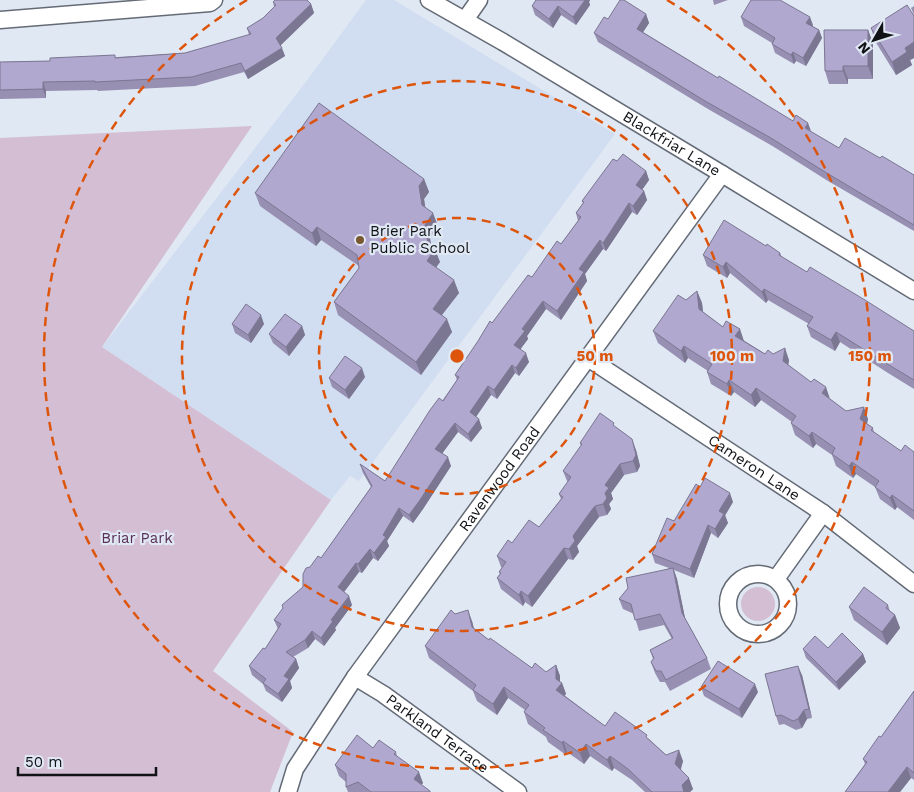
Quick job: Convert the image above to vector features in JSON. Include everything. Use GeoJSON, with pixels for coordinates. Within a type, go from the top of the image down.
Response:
{"type":"FeatureCollection","features":[{"type":"Feature","properties":{"kind":"street"},"geometry":{"type":"LineString","coordinates":[[0,20],[210,3],[214,0]]}},
{"type":"Feature","properties":{"kind":"street","name":"Blackfriar Lane"},"geometry":{"type":"LineString","coordinates":[[429,0],[722,174],[914,291]]}},
{"type":"Feature","properties":{"kind":"street"},"geometry":{"type":"LineString","coordinates":[[465,20],[479,0]]}},
{"type":"Feature","properties":{"kind":"street","name":"Ravenwood Road"},"geometry":{"type":"LineString","coordinates":[[288,792],[295,769],[355,677],[722,174]]}},
{"type":"Feature","properties":{"kind":"street","name":"Cameron Lane"},"geometry":{"type":"LineString","coordinates":[[588,358],[823,513],[914,584]]}},
{"type":"Feature","properties":{"kind":"street"},"geometry":{"type":"LineString","coordinates":[[776,579],[823,513]]}},
{"type":"Feature","properties":{"kind":"street","name":"Parkland Terrace"},"geometry":{"type":"LineString","coordinates":[[355,677],[383,694],[518,792]]}},
{"type":"Feature","properties":{"kind":"shaded area","name":"Brier Park Public School"},"geometry":{"type":"Polygon","coordinates":[[[366,0],[394,0],[615,134],[359,481],[350,476],[331,500],[102,347],[308,79],[366,0]]]}},
{"type":"Feature","properties":{"kind":"green space","name":"Briar Park"},"geometry":{"type":"Polygon","coordinates":[[[252,126],[102,347],[331,500],[213,671],[293,732],[270,792],[0,792],[0,138],[252,126]]]}},
{"type":"Feature","properties":{"kind":"green space"},"geometry":{"type":"Polygon","coordinates":[[[758,587],[765,588],[770,592],[774,597],[774,611],[770,616],[765,620],[758,621],[751,620],[746,616],[742,611],[741,604],[742,597],[746,592],[751,588],[758,587]]]}},
{"type":"Feature","properties":{"kind":"building"},"geometry":{"type":"Polygon","coordinates":[[[275,0],[307,0],[311,4],[276,38],[282,48],[245,71],[241,63],[192,77],[95,82],[43,82],[43,89],[0,90],[0,62],[50,61],[50,58],[115,55],[115,58],[185,53],[251,34],[247,28],[263,18],[276,5],[273,2],[275,0]]]}},
{"type":"Feature","properties":{"kind":"building"},"geometry":{"type":"Polygon","coordinates":[[[536,0],[585,0],[573,17],[558,6],[549,19],[532,6],[536,0]]]}},
{"type":"Feature","properties":{"kind":"building"},"geometry":{"type":"Polygon","coordinates":[[[620,0],[624,0],[646,14],[637,29],[718,78],[719,76],[793,121],[796,115],[808,123],[805,128],[839,148],[845,138],[880,158],[882,156],[914,175],[914,225],[594,33],[604,17],[608,19],[620,0]]]}},
{"type":"Feature","properties":{"kind":"building"},"geometry":{"type":"Polygon","coordinates":[[[751,0],[780,0],[810,17],[806,23],[819,30],[803,58],[793,52],[791,55],[772,44],[775,38],[741,17],[751,0]]]}},
{"type":"Feature","properties":{"kind":"building"},"geometry":{"type":"Polygon","coordinates":[[[907,5],[914,16],[914,42],[905,48],[907,52],[892,62],[871,28],[907,5]]]}},
{"type":"Feature","properties":{"kind":"building"},"geometry":{"type":"Polygon","coordinates":[[[824,30],[868,30],[868,66],[843,66],[843,71],[825,71],[824,30]]]}},
{"type":"Feature","properties":{"kind":"building"},"geometry":{"type":"Polygon","coordinates":[[[319,103],[424,179],[419,186],[422,205],[433,213],[425,225],[428,244],[435,249],[427,261],[454,280],[433,309],[447,319],[416,362],[334,302],[359,268],[357,255],[317,227],[312,233],[255,193],[319,103]]]}},
{"type":"Feature","properties":{"kind":"building"},"geometry":{"type":"Polygon","coordinates":[[[623,154],[646,171],[636,185],[644,191],[633,206],[629,203],[603,243],[600,240],[579,269],[584,272],[557,311],[543,301],[522,329],[525,331],[514,345],[526,353],[516,368],[512,365],[494,390],[488,386],[470,412],[479,419],[468,434],[455,423],[435,449],[448,457],[409,515],[399,508],[383,535],[386,537],[374,553],[370,549],[358,564],[356,563],[338,587],[349,596],[331,620],[333,621],[321,638],[312,631],[305,640],[286,652],[296,659],[284,676],[289,679],[278,694],[263,683],[266,679],[249,666],[263,648],[265,649],[281,624],[274,620],[283,608],[282,605],[303,587],[303,574],[306,568],[310,567],[318,556],[321,558],[372,486],[360,464],[385,481],[430,410],[439,398],[443,401],[459,377],[455,375],[490,321],[492,323],[528,275],[532,277],[557,241],[561,244],[581,217],[576,213],[584,202],[582,201],[613,159],[617,161],[623,154]]]}},
{"type":"Feature","properties":{"kind":"building"},"geometry":{"type":"Polygon","coordinates":[[[724,220],[766,246],[767,244],[780,253],[779,255],[807,272],[810,267],[914,331],[914,380],[836,332],[831,340],[807,326],[813,317],[764,289],[762,292],[726,262],[723,267],[703,255],[724,220]]]}},
{"type":"Feature","properties":{"kind":"building"},"geometry":{"type":"Polygon","coordinates":[[[697,291],[699,309],[723,327],[726,321],[740,329],[735,336],[765,354],[768,350],[773,354],[785,348],[783,361],[811,382],[814,379],[826,387],[822,393],[846,411],[864,407],[860,419],[873,428],[871,430],[901,451],[905,445],[914,452],[914,511],[892,495],[890,498],[875,487],[879,481],[852,462],[849,466],[832,454],[835,448],[812,432],[809,436],[791,423],[796,416],[756,388],[751,395],[729,380],[727,384],[707,372],[712,364],[684,346],[681,351],[653,331],[678,295],[686,300],[697,291]]]}},
{"type":"Feature","properties":{"kind":"building"},"geometry":{"type":"Polygon","coordinates":[[[246,304],[261,315],[248,335],[232,324],[246,304]]]}},
{"type":"Feature","properties":{"kind":"building"},"geometry":{"type":"Polygon","coordinates":[[[285,314],[302,326],[286,347],[269,334],[285,314]]]}},
{"type":"Feature","properties":{"kind":"building"},"geometry":{"type":"Polygon","coordinates":[[[345,356],[362,368],[345,390],[329,378],[345,356]]]}},
{"type":"Feature","properties":{"kind":"building"},"geometry":{"type":"Polygon","coordinates":[[[600,413],[632,439],[636,455],[633,461],[620,464],[605,485],[609,488],[605,493],[607,498],[603,504],[595,506],[588,515],[573,536],[575,541],[569,549],[564,548],[528,596],[521,591],[519,595],[497,578],[506,562],[497,556],[508,540],[512,543],[529,520],[539,527],[563,497],[559,494],[571,477],[563,471],[600,413]]]}},
{"type":"Feature","properties":{"kind":"building"},"geometry":{"type":"Polygon","coordinates":[[[705,478],[730,493],[719,511],[724,514],[715,529],[708,525],[690,569],[652,554],[667,518],[674,521],[696,484],[700,487],[705,478]]]}},
{"type":"Feature","properties":{"kind":"building"},"geometry":{"type":"Polygon","coordinates":[[[673,568],[682,613],[707,658],[666,680],[661,671],[656,671],[651,662],[654,658],[650,650],[673,638],[660,614],[635,620],[631,604],[619,599],[628,588],[626,578],[673,568]]]}},
{"type":"Feature","properties":{"kind":"building"},"geometry":{"type":"Polygon","coordinates":[[[864,587],[888,605],[886,608],[895,615],[882,632],[849,607],[864,587]]]}},
{"type":"Feature","properties":{"kind":"building"},"geometry":{"type":"Polygon","coordinates":[[[451,610],[455,614],[468,610],[472,627],[532,668],[535,663],[546,672],[556,665],[556,679],[562,683],[556,690],[605,726],[615,712],[647,735],[646,737],[666,755],[679,750],[675,764],[689,778],[682,785],[684,792],[652,792],[628,769],[610,756],[607,760],[586,744],[580,753],[563,741],[562,743],[543,730],[545,728],[524,712],[529,705],[504,687],[493,704],[473,690],[476,685],[425,646],[451,610]]]}},
{"type":"Feature","properties":{"kind":"building"},"geometry":{"type":"Polygon","coordinates":[[[842,633],[863,654],[836,682],[803,649],[815,636],[828,648],[842,633]]]}},
{"type":"Feature","properties":{"kind":"building"},"geometry":{"type":"Polygon","coordinates":[[[718,661],[755,684],[739,709],[701,687],[718,661]]]}},
{"type":"Feature","properties":{"kind":"building"},"geometry":{"type":"Polygon","coordinates":[[[798,666],[809,709],[804,710],[798,719],[793,721],[781,715],[776,716],[765,674],[798,666]]]}},
{"type":"Feature","properties":{"kind":"building"},"geometry":{"type":"Polygon","coordinates":[[[914,691],[914,773],[907,767],[888,792],[845,792],[867,762],[863,759],[914,691]]]}},
{"type":"Feature","properties":{"kind":"building"},"geometry":{"type":"Polygon","coordinates":[[[357,735],[373,748],[379,740],[396,752],[394,754],[419,772],[414,779],[430,792],[371,792],[358,782],[346,787],[346,774],[335,765],[357,735]]]}},
{"type":"Feature","properties":{"kind":"place","name":"Brier Park Public School"},"geometry":{"type":"Point","coordinates":[360,240]}}]}
